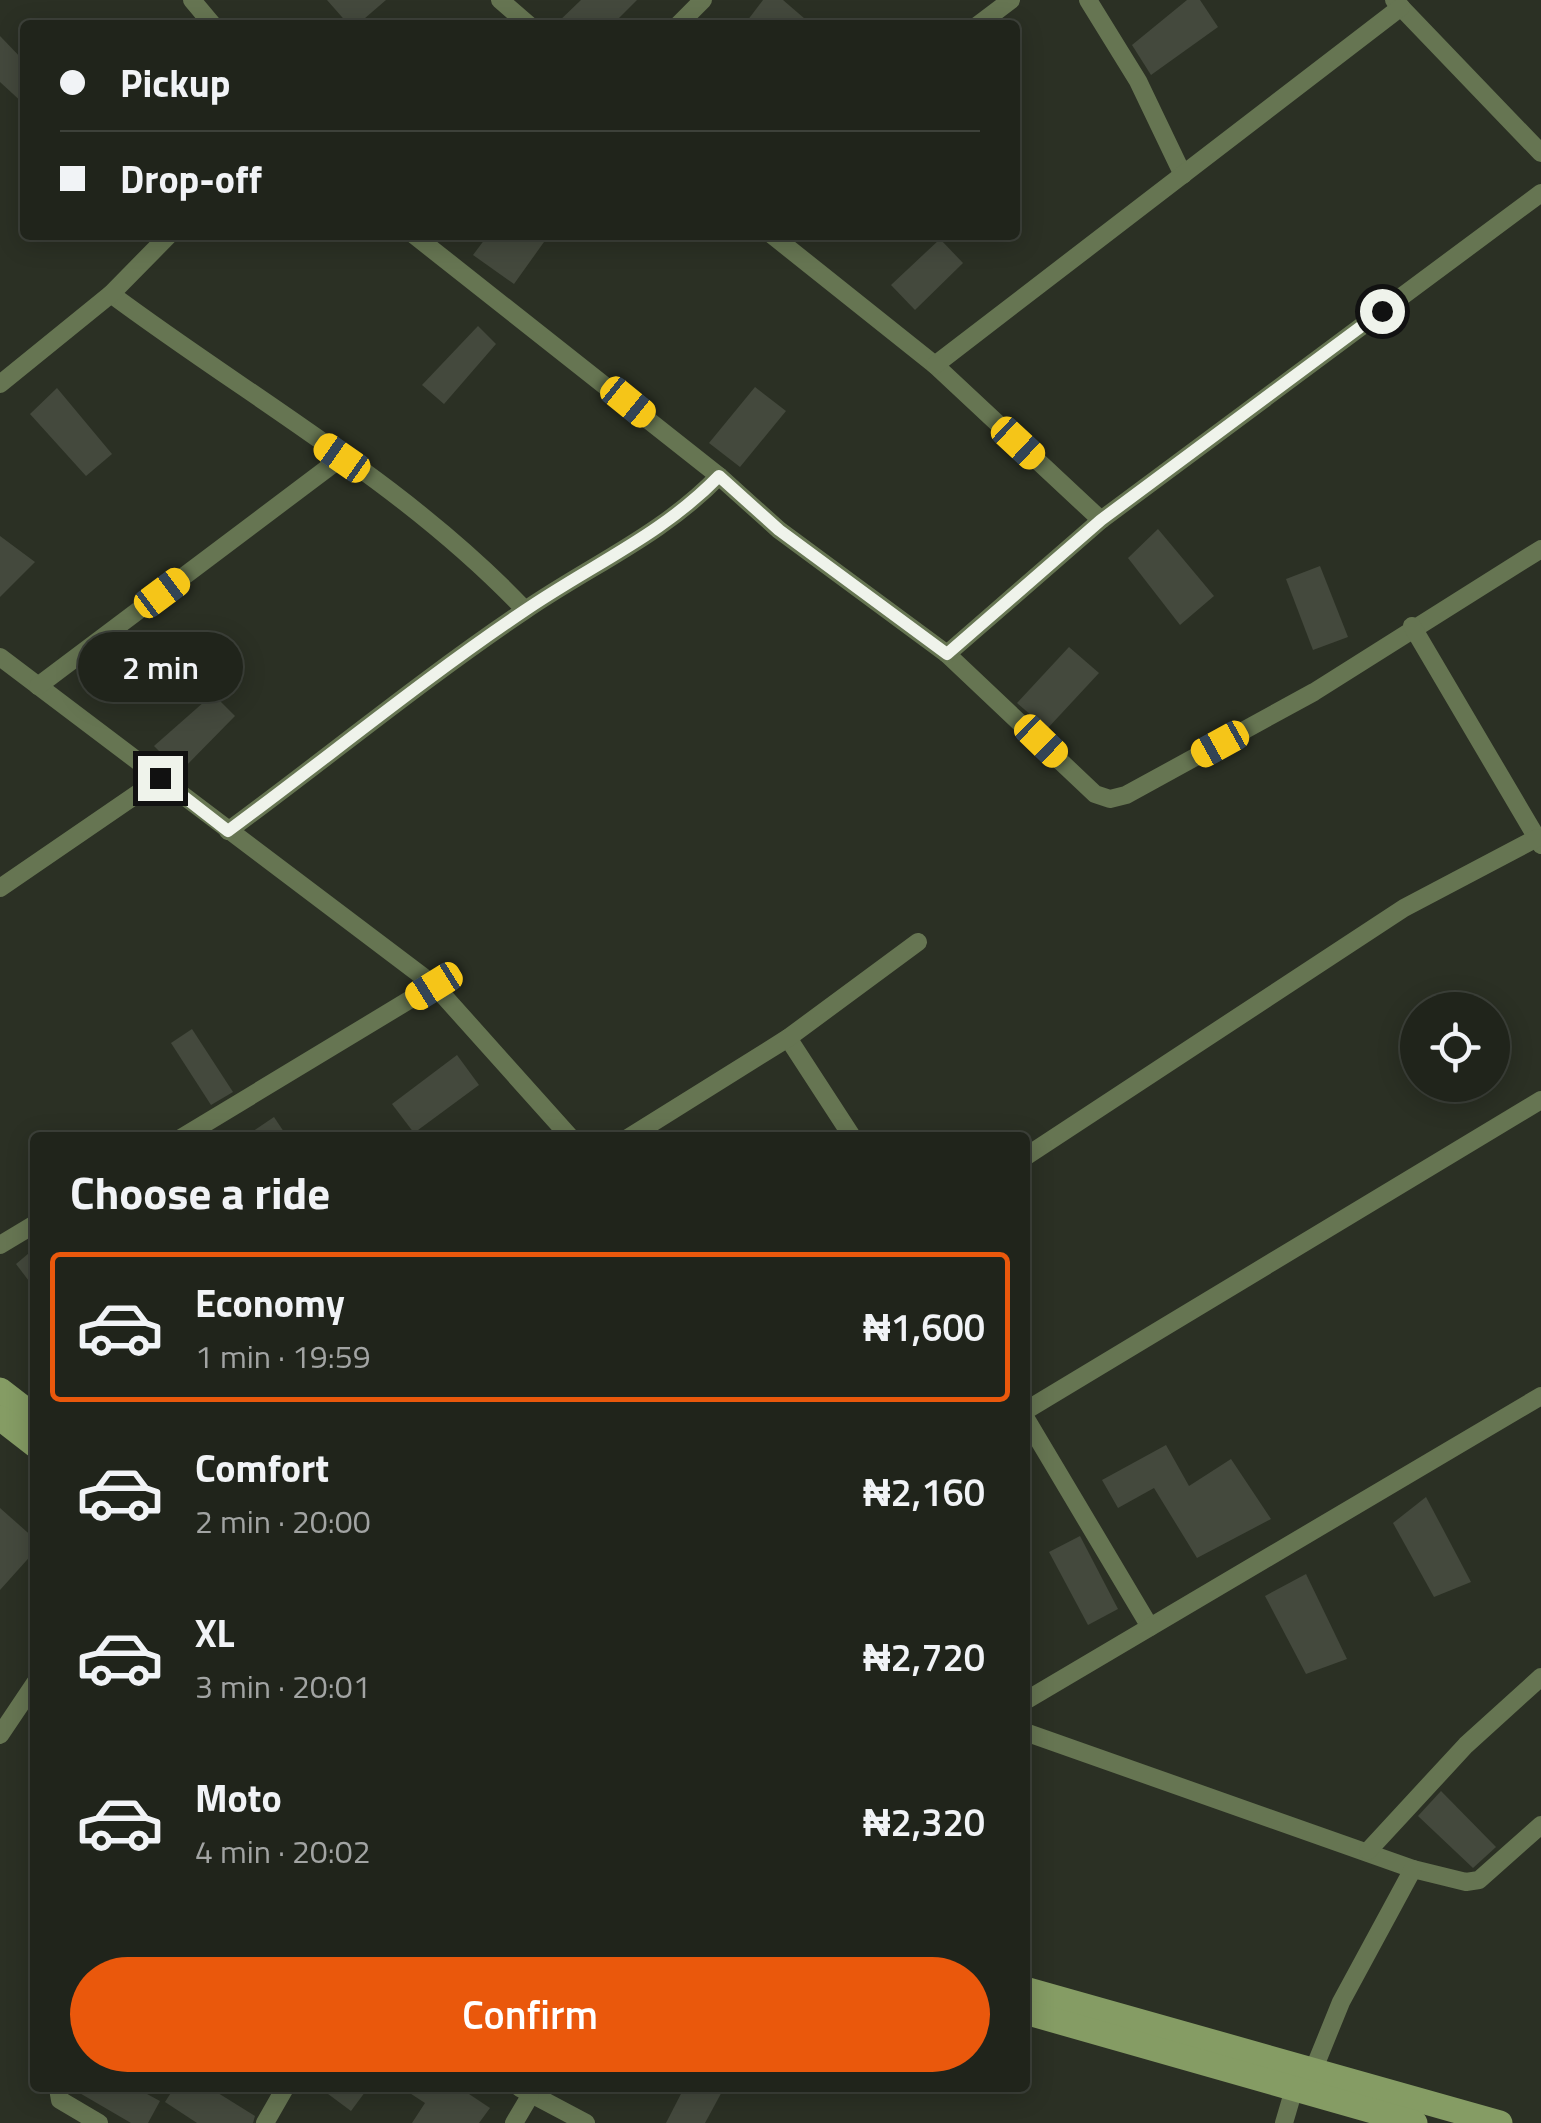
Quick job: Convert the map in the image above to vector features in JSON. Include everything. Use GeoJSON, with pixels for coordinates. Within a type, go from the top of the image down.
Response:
{"type":"FeatureCollection","features":[{"type":"Feature","properties":{"kind":"street"},"geometry":{"type":"LineString","coordinates":[[192,0],[210,20]]}},
{"type":"Feature","properties":{"kind":"street"},"geometry":{"type":"LineString","coordinates":[[500,0],[524,20]]}},
{"type":"Feature","properties":{"kind":"street"},"geometry":{"type":"LineString","coordinates":[[683,20],[703,0]]}},
{"type":"Feature","properties":{"kind":"street"},"geometry":{"type":"LineString","coordinates":[[985,20],[1011,0]]}},
{"type":"Feature","properties":{"kind":"street"},"geometry":{"type":"LineString","coordinates":[[1088,0],[1138,81],[1183,174]]}},
{"type":"Feature","properties":{"kind":"street"},"geometry":{"type":"LineString","coordinates":[[935,365],[1398,4],[1541,154]]}},
{"type":"Feature","properties":{"kind":"street"},"geometry":{"type":"LineString","coordinates":[[947,654],[1101,520],[1541,192]]}},
{"type":"Feature","properties":{"kind":"street"},"geometry":{"type":"LineString","coordinates":[[0,384],[111,294],[164,240]]}},
{"type":"Feature","properties":{"kind":"street"},"geometry":{"type":"LineString","coordinates":[[420,240],[719,476],[779,530],[947,654],[1095,794],[1110,799],[1126,795],[1314,692],[1412,626],[1541,548]]}},
{"type":"Feature","properties":{"kind":"street"},"geometry":{"type":"LineString","coordinates":[[779,240],[935,365],[1101,520]]}},
{"type":"Feature","properties":{"kind":"street"},"geometry":{"type":"LineString","coordinates":[[111,294],[342,458],[485,567],[525,610]]}},
{"type":"Feature","properties":{"kind":"street"},"geometry":{"type":"LineString","coordinates":[[38,686],[342,458]]}},
{"type":"Feature","properties":{"kind":"street"},"geometry":{"type":"LineString","coordinates":[[228,831],[525,610],[641,542],[693,503],[719,476]]}},
{"type":"Feature","properties":{"kind":"street"},"geometry":{"type":"LineString","coordinates":[[1030,1154],[1404,908],[1539,842],[1412,626]]}},
{"type":"Feature","properties":{"kind":"street"},"geometry":{"type":"LineString","coordinates":[[0,657],[434,986],[566,1132]]}},
{"type":"Feature","properties":{"kind":"street"},"geometry":{"type":"LineString","coordinates":[[0,888],[160,778]]}},
{"type":"Feature","properties":{"kind":"street"},"geometry":{"type":"LineString","coordinates":[[638,1132],[788,1038],[918,942]]}},
{"type":"Feature","properties":{"kind":"street"},"geometry":{"type":"LineString","coordinates":[[191,1132],[434,986]]}},
{"type":"Feature","properties":{"kind":"street"},"geometry":{"type":"LineString","coordinates":[[788,1038],[850,1132]]}},
{"type":"Feature","properties":{"kind":"street"},"geometry":{"type":"LineString","coordinates":[[1030,1411],[1541,1100]]}},
{"type":"Feature","properties":{"kind":"street"},"geometry":{"type":"LineString","coordinates":[[0,1245],[30,1227]]}},
{"type":"Feature","properties":{"kind":"street"},"geometry":{"type":"LineString","coordinates":[[0,1390],[30,1413]]}},
{"type":"Feature","properties":{"kind":"street"},"geometry":{"type":"LineString","coordinates":[[1030,1698],[1541,1396]]}},
{"type":"Feature","properties":{"kind":"street"},"geometry":{"type":"LineString","coordinates":[[0,1418],[30,1440]]}},
{"type":"Feature","properties":{"kind":"street"},"geometry":{"type":"LineString","coordinates":[[1030,1423],[1150,1627]]}},
{"type":"Feature","properties":{"kind":"street"},"geometry":{"type":"LineString","coordinates":[[1368,1851],[1466,1745],[1541,1677]]}},
{"type":"Feature","properties":{"kind":"street"},"geometry":{"type":"LineString","coordinates":[[0,1735],[30,1695]]}},
{"type":"Feature","properties":{"kind":"street"},"geometry":{"type":"LineString","coordinates":[[1030,1734],[1413,1869],[1466,1882],[1479,1880],[1541,1825]]}},
{"type":"Feature","properties":{"kind":"street"},"geometry":{"type":"LineString","coordinates":[[1284,2123],[1341,2002],[1413,1869]]}},
{"type":"Feature","properties":{"kind":"street"},"geometry":{"type":"LineString","coordinates":[[1030,1990],[1304,2080],[1415,2123]]}},
{"type":"Feature","properties":{"kind":"street"},"geometry":{"type":"LineString","coordinates":[[1030,2013],[1500,2123]]}},
{"type":"Feature","properties":{"kind":"street"},"geometry":{"type":"LineString","coordinates":[[59,2092],[60,2100],[99,2123]]}},
{"type":"Feature","properties":{"kind":"street"},"geometry":{"type":"LineString","coordinates":[[265,2123],[283,2092]]}},
{"type":"Feature","properties":{"kind":"street"},"geometry":{"type":"LineString","coordinates":[[514,2123],[525,2092],[586,2123]]}},
{"type":"Feature","properties":{"kind":"building"},"geometry":{"type":"Polygon","coordinates":[[[327,0],[386,0],[363,20],[345,20],[327,0]]]}},
{"type":"Feature","properties":{"kind":"building"},"geometry":{"type":"Polygon","coordinates":[[[581,0],[637,0],[617,20],[560,20],[581,0]]]}},
{"type":"Feature","properties":{"kind":"building"},"geometry":{"type":"Polygon","coordinates":[[[763,0],[783,0],[806,20],[748,20],[763,0]]]}},
{"type":"Feature","properties":{"kind":"building"},"geometry":{"type":"Polygon","coordinates":[[[1187,0],[1200,0],[1218,27],[1151,75],[1132,45],[1187,0]]]}},
{"type":"Feature","properties":{"kind":"building"},"geometry":{"type":"Polygon","coordinates":[[[0,36],[20,57],[20,100],[0,82],[0,36]]]}},
{"type":"Feature","properties":{"kind":"building"},"geometry":{"type":"Polygon","coordinates":[[[484,240],[545,240],[514,284],[473,255],[484,240]]]}},
{"type":"Feature","properties":{"kind":"building"},"geometry":{"type":"Polygon","coordinates":[[[939,240],[963,263],[915,310],[891,285],[939,240]]]}},
{"type":"Feature","properties":{"kind":"building"},"geometry":{"type":"Polygon","coordinates":[[[478,326],[496,344],[444,404],[422,385],[478,326]]]}},
{"type":"Feature","properties":{"kind":"building"},"geometry":{"type":"Polygon","coordinates":[[[755,387],[786,411],[740,467],[709,443],[755,387]]]}},
{"type":"Feature","properties":{"kind":"building"},"geometry":{"type":"Polygon","coordinates":[[[57,388],[112,454],[86,476],[30,414],[57,388]]]}},
{"type":"Feature","properties":{"kind":"building"},"geometry":{"type":"Polygon","coordinates":[[[1158,529],[1214,596],[1180,625],[1128,558],[1158,529]]]}},
{"type":"Feature","properties":{"kind":"building"},"geometry":{"type":"Polygon","coordinates":[[[0,536],[35,562],[0,597],[0,536]]]}},
{"type":"Feature","properties":{"kind":"building"},"geometry":{"type":"Polygon","coordinates":[[[1320,566],[1348,637],[1313,650],[1286,579],[1320,566]]]}},
{"type":"Feature","properties":{"kind":"building"},"geometry":{"type":"Polygon","coordinates":[[[1069,647],[1099,673],[1047,729],[1017,703],[1069,647]]]}},
{"type":"Feature","properties":{"kind":"building"},"geometry":{"type":"Polygon","coordinates":[[[213,694],[235,716],[180,772],[154,746],[213,694]]]}},
{"type":"Feature","properties":{"kind":"building"},"geometry":{"type":"Polygon","coordinates":[[[192,1029],[233,1092],[211,1105],[171,1043],[192,1029]]]}},
{"type":"Feature","properties":{"kind":"building"},"geometry":{"type":"Polygon","coordinates":[[[457,1055],[479,1085],[415,1132],[392,1104],[457,1055]]]}},
{"type":"Feature","properties":{"kind":"building"},"geometry":{"type":"Polygon","coordinates":[[[274,1117],[284,1132],[252,1132],[274,1117]]]}},
{"type":"Feature","properties":{"kind":"building"},"geometry":{"type":"Polygon","coordinates":[[[30,1252],[30,1282],[16,1264],[30,1252]]]}},
{"type":"Feature","properties":{"kind":"building"},"geometry":{"type":"Polygon","coordinates":[[[1166,1445],[1189,1486],[1231,1459],[1271,1519],[1197,1558],[1154,1488],[1118,1508],[1102,1480],[1166,1445]]]}},
{"type":"Feature","properties":{"kind":"building"},"geometry":{"type":"Polygon","coordinates":[[[1426,1497],[1471,1582],[1434,1597],[1393,1523],[1426,1497]]]}},
{"type":"Feature","properties":{"kind":"building"},"geometry":{"type":"Polygon","coordinates":[[[0,1508],[30,1535],[30,1557],[0,1590],[0,1508]]]}},
{"type":"Feature","properties":{"kind":"building"},"geometry":{"type":"Polygon","coordinates":[[[1080,1536],[1118,1609],[1088,1625],[1049,1552],[1080,1536]]]}},
{"type":"Feature","properties":{"kind":"building"},"geometry":{"type":"Polygon","coordinates":[[[1306,1574],[1347,1659],[1306,1674],[1265,1596],[1306,1574]]]}},
{"type":"Feature","properties":{"kind":"building"},"geometry":{"type":"Polygon","coordinates":[[[1441,1791],[1496,1847],[1473,1868],[1418,1816],[1441,1791]]]}},
{"type":"Feature","properties":{"kind":"building"},"geometry":{"type":"Polygon","coordinates":[[[78,2092],[143,2092],[160,2101],[148,2123],[131,2123],[78,2092]]]}},
{"type":"Feature","properties":{"kind":"building"},"geometry":{"type":"Polygon","coordinates":[[[171,2092],[216,2092],[255,2116],[253,2123],[197,2123],[165,2102],[171,2092]]]}},
{"type":"Feature","properties":{"kind":"building"},"geometry":{"type":"Polygon","coordinates":[[[325,2092],[365,2092],[351,2111],[325,2092]]]}},
{"type":"Feature","properties":{"kind":"building"},"geometry":{"type":"Polygon","coordinates":[[[408,2092],[466,2092],[490,2108],[479,2123],[412,2123],[425,2103],[408,2092]]]}},
{"type":"Feature","properties":{"kind":"building"},"geometry":{"type":"Polygon","coordinates":[[[682,2092],[722,2092],[705,2123],[666,2123],[682,2092]]]}},
{"type":"Feature","properties":{"kind":"route"},"geometry":{"type":"LineString","coordinates":[[160,778],[228,831],[525,610],[641,542],[693,503],[719,476],[779,530],[947,654],[1101,520],[1382,311]]}}]}
